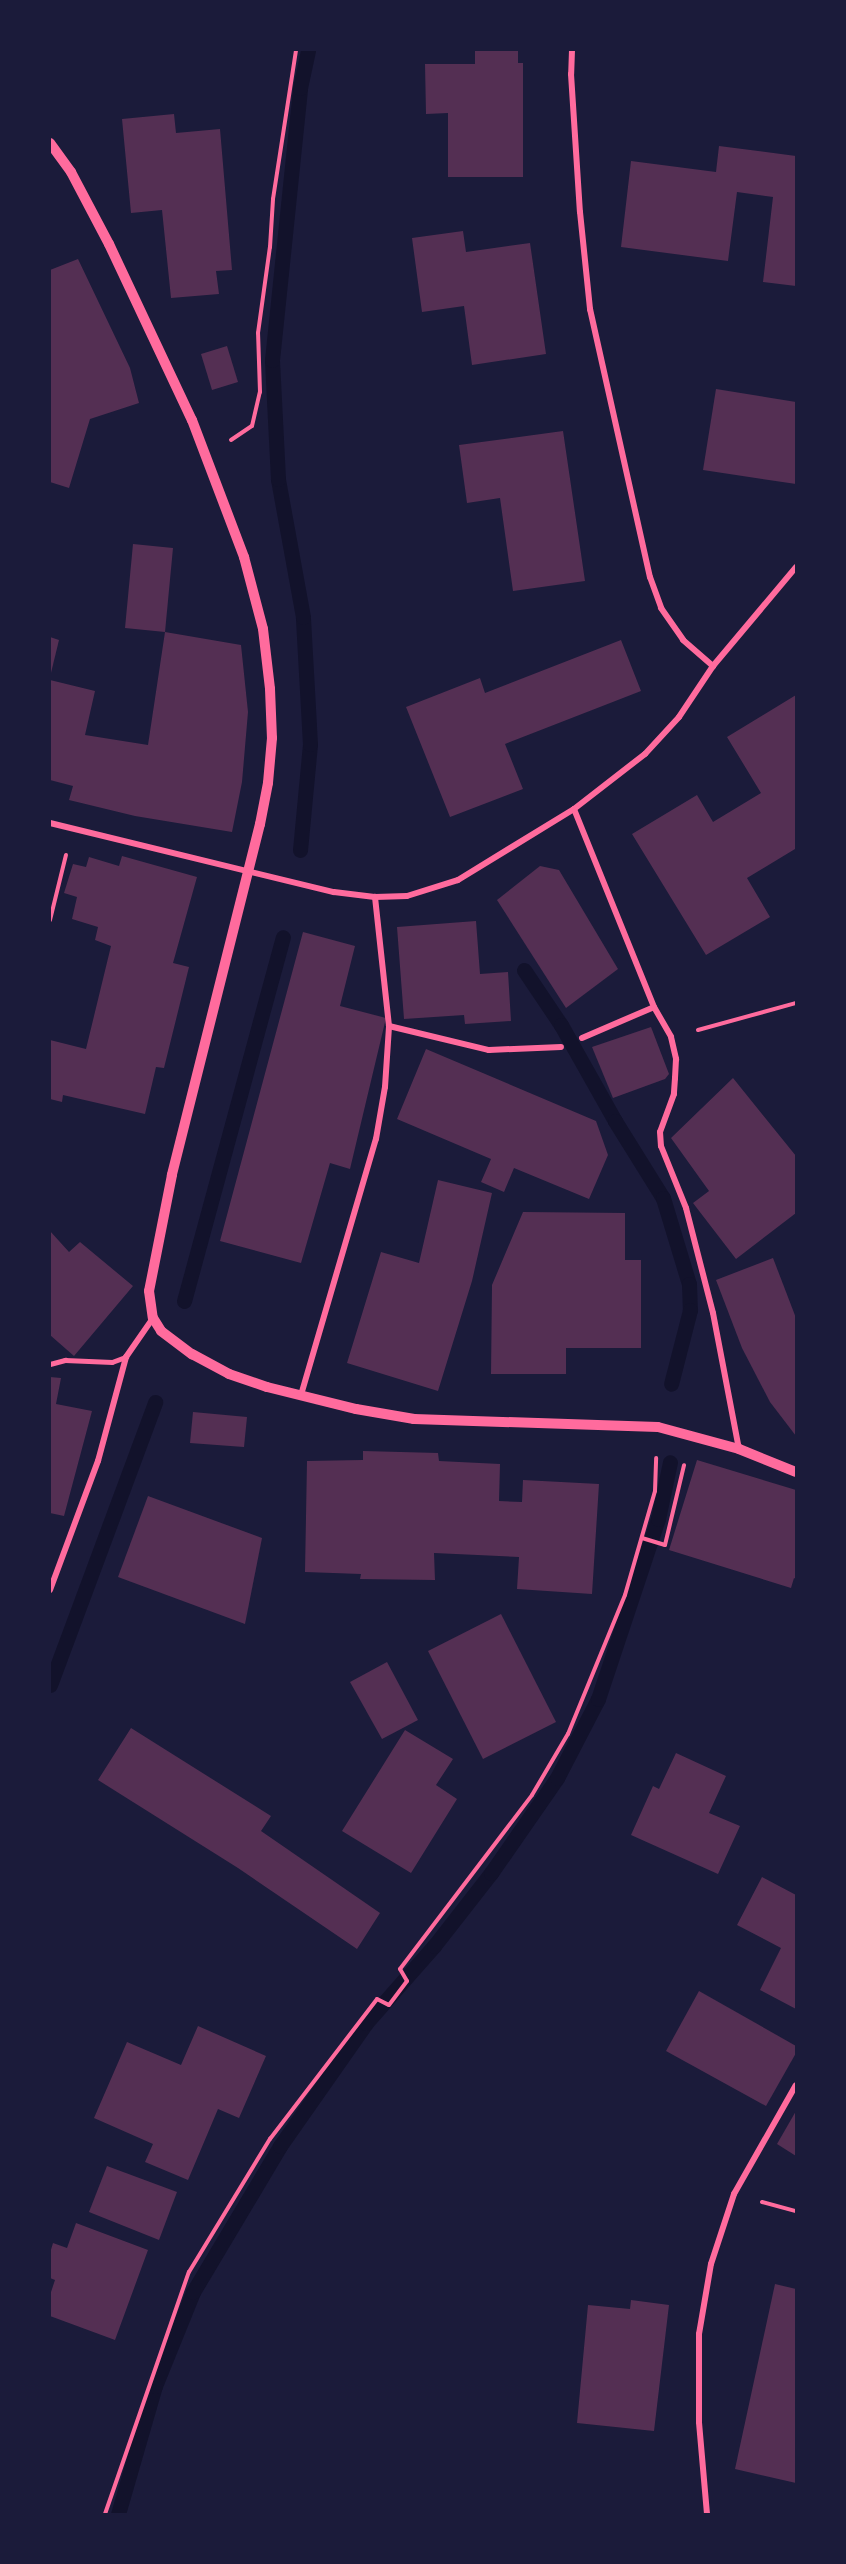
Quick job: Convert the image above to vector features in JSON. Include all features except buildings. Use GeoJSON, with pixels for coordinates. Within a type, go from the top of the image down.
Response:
{"type":"FeatureCollection","features":[{"type":"Feature","properties":{"kind":"street"},"geometry":{"type":"LineString","coordinates":[[572,50],[571,74],[580,212],[590,309],[650,576],[661,608],[672,624],[683,639],[713,666]]}},
{"type":"Feature","properties":{"kind":"street"},"geometry":{"type":"LineString","coordinates":[[50,143],[71,172],[109,244],[192,420],[244,557],[263,629],[270,689],[272,738],[268,783],[172,1175],[149,1291],[153,1318],[161,1331],[192,1354],[228,1374],[356,1409],[414,1419],[658,1428],[740,1449],[796,1472]]}},
{"type":"Feature","properties":{"kind":"street"},"geometry":{"type":"LineString","coordinates":[[50,823],[334,892],[375,897],[407,896],[458,880],[574,809],[645,754],[679,717],[713,666],[796,567]]}},
{"type":"Feature","properties":{"kind":"street"},"geometry":{"type":"LineString","coordinates":[[574,809],[654,1007],[671,1037],[676,1059],[674,1094],[660,1132],[661,1146],[686,1208],[713,1313],[740,1449]]}},
{"type":"Feature","properties":{"kind":"street"},"geometry":{"type":"LineString","coordinates":[[301,1395],[376,1139],[385,1087],[389,1026],[375,897]]}},
{"type":"Feature","properties":{"kind":"street"},"geometry":{"type":"LineString","coordinates":[[582,1038],[654,1007]]}},
{"type":"Feature","properties":{"kind":"street"},"geometry":{"type":"LineString","coordinates":[[389,1026],[489,1050],[561,1047]]}},
{"type":"Feature","properties":{"kind":"street"},"geometry":{"type":"LineString","coordinates":[[50,1590],[98,1461],[126,1356],[153,1318]]}},
{"type":"Feature","properties":{"kind":"street"},"geometry":{"type":"LineString","coordinates":[[707,2514],[699,2422],[699,2334],[711,2264],[734,2194],[796,2085]]}},
{"type":"Feature","properties":{"kind":"lane"},"geometry":{"type":"LineString","coordinates":[[50,1364],[65,1360],[112,1362],[126,1356]]}},
{"type":"Feature","properties":{"kind":"path"},"geometry":{"type":"LineString","coordinates":[[206,456],[252,426],[260,392],[258,333],[270,247],[273,199],[297,50]]}},
{"type":"Feature","properties":{"kind":"path"},"geometry":{"type":"LineString","coordinates":[[50,920],[74,828]]}},
{"type":"Feature","properties":{"kind":"path"},"geometry":{"type":"LineString","coordinates":[[671,1037],[796,1003]]}},
{"type":"Feature","properties":{"kind":"path"},"geometry":{"type":"LineString","coordinates":[[105,2514],[189,2272],[270,2139],[377,1999],[389,2004],[407,1981],[400,1969],[532,1795],[568,1734],[625,1595],[644,1538],[655,1491],[658,1428]]}},
{"type":"Feature","properties":{"kind":"path"},"geometry":{"type":"LineString","coordinates":[[644,1538],[665,1545],[684,1472],[686,1435]]}},
{"type":"Feature","properties":{"kind":"waterway"},"geometry":{"type":"LineString","coordinates":[[300,850],[310,744],[303,617],[278,479],[272,360],[300,88],[308,50]]}},
{"type":"Feature","properties":{"kind":"waterway"},"geometry":{"type":"LineString","coordinates":[[184,1301],[283,937]]}},
{"type":"Feature","properties":{"kind":"waterway"},"geometry":{"type":"LineString","coordinates":[[524,970],[561,1025],[615,1121],[663,1198],[689,1284],[690,1310],[671,1384]]}},
{"type":"Feature","properties":{"kind":"waterway"},"geometry":{"type":"LineString","coordinates":[[50,1685],[155,1402]]}},
{"type":"Feature","properties":{"kind":"waterway"},"geometry":{"type":"LineString","coordinates":[[118,2514],[155,2386],[193,2292],[280,2146],[366,2023],[434,1946],[491,1873],[557,1778],[598,1699],[658,1519],[670,1462]]}}]}
